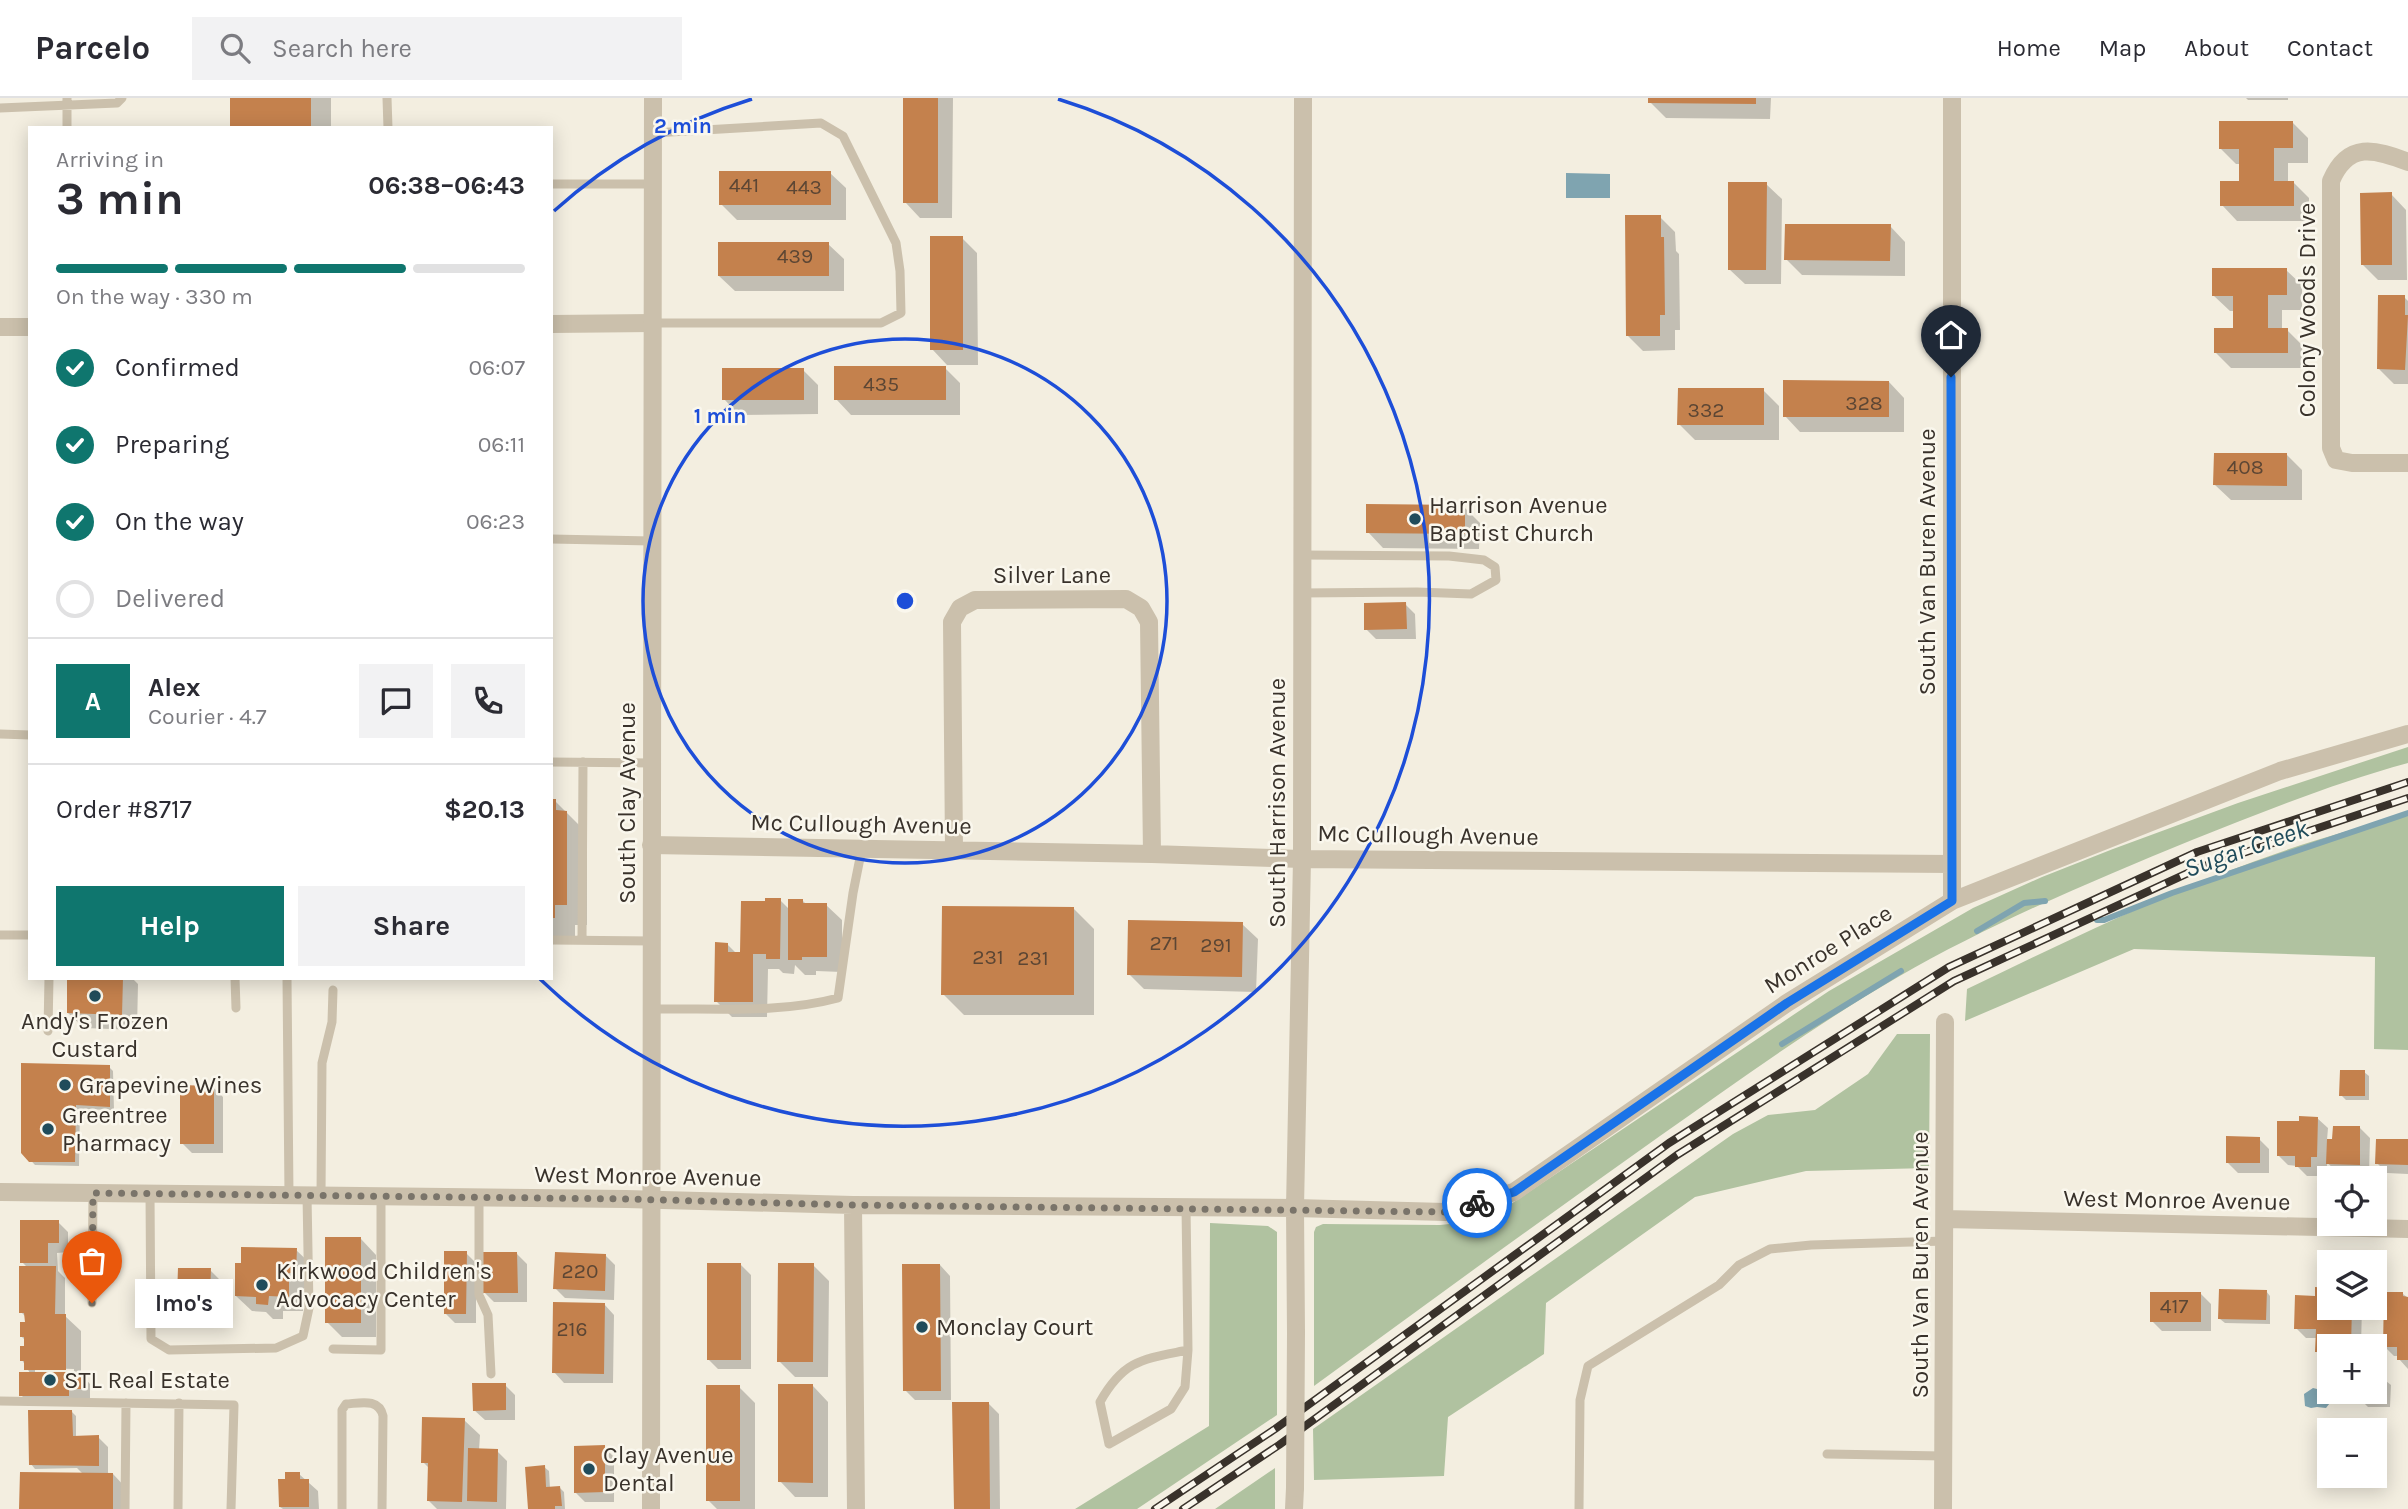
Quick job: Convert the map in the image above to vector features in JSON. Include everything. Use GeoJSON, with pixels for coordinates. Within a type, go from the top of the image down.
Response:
{"type":"FeatureCollection","features":[{"type":"Feature","properties":{"kind":"street","name":"South Clay Avenue"},"geometry":{"type":"LineString","coordinates":[[651,1509],[653,98]]}},
{"type":"Feature","properties":{"kind":"street","name":"South Harrison Avenue"},"geometry":{"type":"LineString","coordinates":[[1294,1509],[1295,1208],[1302,859],[1303,98]]}},
{"type":"Feature","properties":{"kind":"street","name":"South Van Buren Avenue"},"geometry":{"type":"LineString","coordinates":[[1952,98],[1952,901]]}},
{"type":"Feature","properties":{"kind":"street","name":"Colony Woods Drive"},"geometry":{"type":"LineString","coordinates":[[2408,162],[2381,151],[2359,152],[2344,161],[2331,181],[2331,448],[2336,460],[2352,463],[2408,463]]}},
{"type":"Feature","properties":{"kind":"street"},"geometry":{"type":"LineString","coordinates":[[553,324],[653,323]]}},
{"type":"Feature","properties":{"kind":"street"},"geometry":{"type":"LineString","coordinates":[[0,327],[28,327]]}},
{"type":"Feature","properties":{"kind":"street","name":"Silver Lane"},"geometry":{"type":"LineString","coordinates":[[954,850],[952,622],[960,608],[975,600],[1126,599],[1141,608],[1149,622],[1152,854]]}},
{"type":"Feature","properties":{"kind":"street","name":"Monroe Place"},"geometry":{"type":"LineString","coordinates":[[1295,1208],[1445,1212],[1514,1192],[1787,1003],[1952,901],[2280,771],[2408,734]]}},
{"type":"Feature","properties":{"kind":"street","name":"Mc Cullough Avenue"},"geometry":{"type":"LineString","coordinates":[[652,845],[1302,859],[1952,864]]}},
{"type":"Feature","properties":{"kind":"street","name":"South Van Buren Avenue"},"geometry":{"type":"LineString","coordinates":[[1943,1509],[1945,1022]]}},
{"type":"Feature","properties":{"kind":"street","name":"West Monroe Avenue"},"geometry":{"type":"LineString","coordinates":[[0,1192],[653,1199],[853,1205],[1295,1208]]}},
{"type":"Feature","properties":{"kind":"street"},"geometry":{"type":"LineString","coordinates":[[853,1205],[856,1509]]}},
{"type":"Feature","properties":{"kind":"street","name":"West Monroe Avenue"},"geometry":{"type":"LineString","coordinates":[[1945,1219],[2408,1229]]}},
{"type":"Feature","properties":{"kind":"lane"},"geometry":{"type":"LineString","coordinates":[[0,108],[67,102],[117,103],[122,98]]}},
{"type":"Feature","properties":{"kind":"lane"},"geometry":{"type":"LineString","coordinates":[[387,98],[388,126]]}},
{"type":"Feature","properties":{"kind":"lane"},"geometry":{"type":"LineString","coordinates":[[67,102],[68,126]]}},
{"type":"Feature","properties":{"kind":"lane"},"geometry":{"type":"LineString","coordinates":[[653,133],[821,122],[843,136],[896,243],[901,313],[881,323],[653,323]]}},
{"type":"Feature","properties":{"kind":"lane"},"geometry":{"type":"LineString","coordinates":[[553,184],[653,184]]}},
{"type":"Feature","properties":{"kind":"lane"},"geometry":{"type":"LineString","coordinates":[[553,539],[653,541]]}},
{"type":"Feature","properties":{"kind":"lane"},"geometry":{"type":"LineString","coordinates":[[1302,555],[1449,556],[1484,560],[1495,567],[1496,580],[1471,594],[1302,593]]}},
{"type":"Feature","properties":{"kind":"lane"},"geometry":{"type":"LineString","coordinates":[[0,734],[28,735]]}},
{"type":"Feature","properties":{"kind":"lane"},"geometry":{"type":"LineString","coordinates":[[553,762],[652,763]]}},
{"type":"Feature","properties":{"kind":"lane"},"geometry":{"type":"LineString","coordinates":[[582,940],[583,762]]}},
{"type":"Feature","properties":{"kind":"lane"},"geometry":{"type":"LineString","coordinates":[[652,1009],[775,1007],[838,998],[862,848]]}},
{"type":"Feature","properties":{"kind":"lane"},"geometry":{"type":"LineString","coordinates":[[0,935],[28,935]]}},
{"type":"Feature","properties":{"kind":"lane"},"geometry":{"type":"LineString","coordinates":[[553,940],[652,941]]}},
{"type":"Feature","properties":{"kind":"lane"},"geometry":{"type":"LineString","coordinates":[[48,1031],[49,980]]}},
{"type":"Feature","properties":{"kind":"lane"},"geometry":{"type":"LineString","coordinates":[[235,980],[236,1008]]}},
{"type":"Feature","properties":{"kind":"lane"},"geometry":{"type":"LineString","coordinates":[[287,980],[289,1195]]}},
{"type":"Feature","properties":{"kind":"lane"},"geometry":{"type":"LineString","coordinates":[[150,1193],[151,1339],[169,1350],[276,1348],[303,1336],[309,1308],[322,1063],[332,1022],[333,990]]}},
{"type":"Feature","properties":{"kind":"lane"},"geometry":{"type":"LineString","coordinates":[[92,1303],[93,1193]]}},
{"type":"Feature","properties":{"kind":"lane"},"geometry":{"type":"LineString","coordinates":[[333,1349],[381,1350],[381,1196]]}},
{"type":"Feature","properties":{"kind":"lane"},"geometry":{"type":"LineString","coordinates":[[479,1197],[479,1295],[488,1315],[491,1374]]}},
{"type":"Feature","properties":{"kind":"lane"},"geometry":{"type":"LineString","coordinates":[[1186,1207],[1188,1350],[1185,1387],[1171,1409],[1108,1444],[1100,1402],[1112,1380],[1142,1359],[1188,1350]]}},
{"type":"Feature","properties":{"kind":"lane"},"geometry":{"type":"LineString","coordinates":[[1579,1509],[1580,1400],[1588,1366],[1719,1285],[1739,1265],[1770,1248],[1945,1241]]}},
{"type":"Feature","properties":{"kind":"lane"},"geometry":{"type":"LineString","coordinates":[[0,1401],[234,1405],[231,1509]]}},
{"type":"Feature","properties":{"kind":"lane"},"geometry":{"type":"LineString","coordinates":[[125,1509],[126,1402]]}},
{"type":"Feature","properties":{"kind":"lane"},"geometry":{"type":"LineString","coordinates":[[178,1509],[179,1403]]}},
{"type":"Feature","properties":{"kind":"lane"},"geometry":{"type":"LineString","coordinates":[[341,1509],[342,1410],[346,1404],[376,1403],[382,1408],[383,1416],[382,1509]]}},
{"type":"Feature","properties":{"kind":"lane"},"geometry":{"type":"LineString","coordinates":[[1827,1454],[1943,1456]]}},
{"type":"Feature","properties":{"kind":"green space"},"geometry":{"type":"Polygon","coordinates":[[[2408,747],[2408,763],[2299,798],[2117,871],[2006,921],[1898,977],[1748,1074],[1314,1386],[1316,1227],[1323,1224],[1440,1225],[1459,1223],[1505,1208],[1829,991],[1973,908],[2113,849],[2238,803],[2408,747]]]}},
{"type":"Feature","properties":{"kind":"green space"},"geometry":{"type":"Polygon","coordinates":[[[2408,816],[2408,1050],[2374,1049],[2375,957],[2134,949],[1965,1021],[1967,989],[2128,913],[2238,867],[2294,847],[2408,816]]]}},
{"type":"Feature","properties":{"kind":"green space"},"geometry":{"type":"Polygon","coordinates":[[[1897,1034],[1930,1034],[1929,1168],[1806,1171],[1695,1197],[1546,1303],[1544,1354],[1448,1417],[1444,1476],[1314,1480],[1313,1429],[1733,1134],[1768,1115],[1815,1110],[1868,1074],[1897,1034]]]}},
{"type":"Feature","properties":{"kind":"green space"},"geometry":{"type":"Polygon","coordinates":[[[1210,1223],[1268,1226],[1277,1232],[1277,1415],[1137,1509],[1075,1509],[1209,1426],[1210,1223]]]}},
{"type":"Feature","properties":{"kind":"green space"},"geometry":{"type":"Polygon","coordinates":[[[1275,1468],[1275,1509],[1215,1509],[1275,1468]]]}},
{"type":"Feature","properties":{"kind":"water"},"geometry":{"type":"Polygon","coordinates":[[[1566,173],[1610,174],[1610,198],[1566,198],[1566,173]]]}},
{"type":"Feature","properties":{"kind":"water"},"geometry":{"type":"Polygon","coordinates":[[[2313,1388],[2317,1389],[2317,1404],[2329,1404],[2326,1408],[2305,1406],[2304,1394],[2313,1388]]]}},
{"type":"Feature","properties":{"kind":"building"},"geometry":{"type":"Polygon","coordinates":[[[230,98],[311,98],[311,126],[230,126],[230,98]]]}},
{"type":"Feature","properties":{"kind":"building"},"geometry":{"type":"Polygon","coordinates":[[[903,98],[938,98],[938,203],[903,203],[903,98]]]}},
{"type":"Feature","properties":{"kind":"building"},"geometry":{"type":"Polygon","coordinates":[[[1648,98],[1756,98],[1756,104],[1648,103],[1648,98]]]}},
{"type":"Feature","properties":{"kind":"building"},"geometry":{"type":"Polygon","coordinates":[[[2219,121],[2293,121],[2293,148],[2274,148],[2274,181],[2294,181],[2294,206],[2220,206],[2220,181],[2239,181],[2239,149],[2219,149],[2219,121]]]}},
{"type":"Feature","properties":{"kind":"building"},"geometry":{"type":"Polygon","coordinates":[[[719,171],[831,171],[831,205],[719,205],[719,171]]]}},
{"type":"Feature","properties":{"kind":"building"},"geometry":{"type":"Polygon","coordinates":[[[1728,182],[1767,182],[1766,270],[1728,270],[1728,182]]]}},
{"type":"Feature","properties":{"kind":"building"},"geometry":{"type":"Polygon","coordinates":[[[2392,192],[2392,265],[2361,265],[2360,193],[2392,192]]]}},
{"type":"Feature","properties":{"kind":"building"},"geometry":{"type":"Polygon","coordinates":[[[1625,215],[1661,215],[1661,237],[1664,237],[1665,315],[1660,315],[1660,336],[1626,336],[1625,215]]]}},
{"type":"Feature","properties":{"kind":"building"},"geometry":{"type":"Polygon","coordinates":[[[1785,224],[1891,224],[1890,261],[1784,260],[1785,224]]]}},
{"type":"Feature","properties":{"kind":"building"},"geometry":{"type":"Polygon","coordinates":[[[930,236],[963,236],[963,350],[930,350],[930,236]]]}},
{"type":"Feature","properties":{"kind":"building"},"geometry":{"type":"Polygon","coordinates":[[[718,242],[829,242],[829,276],[718,276],[718,242]]]}},
{"type":"Feature","properties":{"kind":"building"},"geometry":{"type":"Polygon","coordinates":[[[2212,268],[2287,268],[2287,295],[2268,295],[2268,328],[2288,328],[2288,353],[2214,353],[2214,328],[2233,328],[2233,296],[2212,296],[2212,268]]]}},
{"type":"Feature","properties":{"kind":"building"},"geometry":{"type":"Polygon","coordinates":[[[2378,295],[2405,295],[2405,315],[2408,315],[2405,370],[2377,369],[2378,295]]]}},
{"type":"Feature","properties":{"kind":"building"},"geometry":{"type":"Polygon","coordinates":[[[834,366],[946,366],[946,400],[834,400],[834,366]]]}},
{"type":"Feature","properties":{"kind":"building"},"geometry":{"type":"Polygon","coordinates":[[[722,368],[804,368],[804,400],[722,400],[722,368]]]}},
{"type":"Feature","properties":{"kind":"building"},"geometry":{"type":"Polygon","coordinates":[[[1783,380],[1889,381],[1889,417],[1783,417],[1783,380]]]}},
{"type":"Feature","properties":{"kind":"building"},"geometry":{"type":"Polygon","coordinates":[[[1678,388],[1764,388],[1764,425],[1677,425],[1678,388]]]}},
{"type":"Feature","properties":{"kind":"building"},"geometry":{"type":"Polygon","coordinates":[[[2214,453],[2287,453],[2287,486],[2213,485],[2214,453]]]}},
{"type":"Feature","properties":{"kind":"building","name":"Harrison Avenue Baptist Church"},"geometry":{"type":"Polygon","coordinates":[[[1366,504],[1465,505],[1465,534],[1366,533],[1366,504]]]}},
{"type":"Feature","properties":{"kind":"building"},"geometry":{"type":"Polygon","coordinates":[[[1406,602],[1407,629],[1364,630],[1364,603],[1406,602]]]}},
{"type":"Feature","properties":{"kind":"building"},"geometry":{"type":"Polygon","coordinates":[[[553,799],[556,799],[556,810],[567,811],[567,905],[555,905],[555,918],[553,799]]]}},
{"type":"Feature","properties":{"kind":"building"},"geometry":{"type":"Polygon","coordinates":[[[765,898],[781,898],[780,959],[766,959],[766,954],[753,954],[753,1002],[714,1002],[715,942],[728,943],[728,952],[740,952],[741,901],[765,901],[765,898]]]}},
{"type":"Feature","properties":{"kind":"building"},"geometry":{"type":"Polygon","coordinates":[[[788,899],[803,899],[803,903],[827,903],[827,957],[788,960],[788,899]]]}},
{"type":"Feature","properties":{"kind":"building"},"geometry":{"type":"Polygon","coordinates":[[[942,906],[1074,907],[1074,995],[941,995],[942,906]]]}},
{"type":"Feature","properties":{"kind":"building"},"geometry":{"type":"Polygon","coordinates":[[[1128,920],[1243,922],[1242,977],[1127,975],[1128,920]]]}},
{"type":"Feature","properties":{"kind":"building","name":"Andy's Frozen Custard"},"geometry":{"type":"Polygon","coordinates":[[[67,980],[123,980],[122,1015],[67,1013],[67,980]]]}},
{"type":"Feature","properties":{"kind":"building"},"geometry":{"type":"Polygon","coordinates":[[[21,1063],[110,1065],[110,1107],[76,1105],[75,1162],[29,1162],[21,1153],[21,1063]]]}},
{"type":"Feature","properties":{"kind":"building"},"geometry":{"type":"Polygon","coordinates":[[[2340,1070],[2365,1070],[2365,1096],[2339,1096],[2340,1070]]]}},
{"type":"Feature","properties":{"kind":"building"},"geometry":{"type":"Polygon","coordinates":[[[180,1085],[214,1086],[214,1144],[180,1144],[180,1085]]]}},
{"type":"Feature","properties":{"kind":"building"},"geometry":{"type":"Polygon","coordinates":[[[2299,1116],[2318,1117],[2317,1157],[2311,1157],[2311,1167],[2295,1167],[2295,1156],[2277,1156],[2277,1121],[2299,1121],[2299,1116]]]}},
{"type":"Feature","properties":{"kind":"building"},"geometry":{"type":"Polygon","coordinates":[[[2333,1126],[2360,1126],[2360,1165],[2326,1164],[2327,1139],[2332,1139],[2333,1126]]]}},
{"type":"Feature","properties":{"kind":"building"},"geometry":{"type":"Polygon","coordinates":[[[2226,1136],[2260,1137],[2260,1163],[2226,1163],[2226,1136]]]}},
{"type":"Feature","properties":{"kind":"building"},"geometry":{"type":"Polygon","coordinates":[[[2376,1139],[2408,1139],[2408,1165],[2375,1164],[2376,1139]]]}},
{"type":"Feature","properties":{"kind":"building"},"geometry":{"type":"Polygon","coordinates":[[[20,1220],[59,1220],[59,1243],[48,1243],[48,1263],[20,1263],[20,1220]]]}},
{"type":"Feature","properties":{"kind":"building"},"geometry":{"type":"Polygon","coordinates":[[[325,1237],[361,1237],[361,1323],[325,1323],[325,1237]]]}},
{"type":"Feature","properties":{"kind":"building","name":"Kirkwood Children's Advocacy Center"},"geometry":{"type":"Polygon","coordinates":[[[241,1247],[297,1248],[296,1273],[289,1273],[289,1297],[269,1296],[268,1305],[256,1304],[256,1297],[235,1296],[235,1263],[241,1263],[241,1247]]]}},
{"type":"Feature","properties":{"kind":"building"},"geometry":{"type":"Polygon","coordinates":[[[444,1251],[467,1251],[466,1314],[444,1314],[444,1251]]]}},
{"type":"Feature","properties":{"kind":"building"},"geometry":{"type":"Polygon","coordinates":[[[482,1252],[517,1252],[518,1293],[482,1293],[482,1252]]]}},
{"type":"Feature","properties":{"kind":"building"},"geometry":{"type":"Polygon","coordinates":[[[555,1252],[606,1254],[605,1291],[553,1289],[555,1252]]]}},
{"type":"Feature","properties":{"kind":"building"},"geometry":{"type":"Polygon","coordinates":[[[707,1263],[741,1263],[741,1360],[707,1360],[707,1263]]]}},
{"type":"Feature","properties":{"kind":"building"},"geometry":{"type":"Polygon","coordinates":[[[778,1263],[814,1263],[813,1362],[777,1362],[778,1263]]]}},
{"type":"Feature","properties":{"kind":"building","name":"Monclay Court"},"geometry":{"type":"Polygon","coordinates":[[[902,1264],[940,1264],[941,1391],[903,1391],[902,1264]]]}},
{"type":"Feature","properties":{"kind":"building"},"geometry":{"type":"Polygon","coordinates":[[[19,1266],[56,1266],[55,1314],[66,1314],[66,1370],[24,1370],[24,1361],[20,1361],[20,1346],[24,1346],[24,1337],[20,1337],[20,1322],[25,1322],[24,1313],[19,1313],[19,1266]]]}},
{"type":"Feature","properties":{"kind":"building"},"geometry":{"type":"Polygon","coordinates":[[[178,1268],[211,1268],[210,1297],[177,1296],[178,1268]]]}},
{"type":"Feature","properties":{"kind":"building"},"geometry":{"type":"Polygon","coordinates":[[[2317,1287],[2317,1320],[2352,1320],[2351,1334],[2317,1334],[2317,1352],[2316,1329],[2294,1329],[2295,1295],[2315,1296],[2317,1287]]]}},
{"type":"Feature","properties":{"kind":"building"},"geometry":{"type":"Polygon","coordinates":[[[2219,1289],[2267,1290],[2266,1320],[2218,1319],[2219,1289]]]}},
{"type":"Feature","properties":{"kind":"building"},"geometry":{"type":"Polygon","coordinates":[[[2150,1292],[2201,1292],[2201,1322],[2150,1322],[2150,1292]]]}},
{"type":"Feature","properties":{"kind":"building"},"geometry":{"type":"Polygon","coordinates":[[[2387,1292],[2403,1292],[2403,1296],[2408,1297],[2408,1360],[2397,1360],[2397,1347],[2387,1347],[2387,1334],[2383,1334],[2383,1320],[2387,1320],[2387,1292]]]}},
{"type":"Feature","properties":{"kind":"building"},"geometry":{"type":"Polygon","coordinates":[[[553,1302],[605,1303],[604,1374],[552,1373],[553,1302]]]}},
{"type":"Feature","properties":{"kind":"building","name":"STL Real Estate"},"geometry":{"type":"Polygon","coordinates":[[[19,1372],[81,1372],[81,1389],[69,1389],[69,1396],[19,1396],[19,1372]]]}},
{"type":"Feature","properties":{"kind":"building"},"geometry":{"type":"Polygon","coordinates":[[[472,1383],[506,1383],[506,1410],[473,1411],[472,1383]]]}},
{"type":"Feature","properties":{"kind":"building"},"geometry":{"type":"Polygon","coordinates":[[[778,1384],[813,1384],[813,1483],[778,1482],[778,1384]]]}},
{"type":"Feature","properties":{"kind":"building"},"geometry":{"type":"Polygon","coordinates":[[[706,1385],[740,1385],[740,1501],[706,1501],[706,1385]]]}},
{"type":"Feature","properties":{"kind":"building","name":"Monclay Court"},"geometry":{"type":"Polygon","coordinates":[[[952,1402],[989,1402],[990,1509],[954,1509],[952,1402]]]}},
{"type":"Feature","properties":{"kind":"building"},"geometry":{"type":"Polygon","coordinates":[[[28,1410],[72,1410],[73,1436],[99,1435],[99,1466],[29,1465],[28,1410]]]}},
{"type":"Feature","properties":{"kind":"building"},"geometry":{"type":"Polygon","coordinates":[[[422,1417],[465,1418],[462,1502],[427,1501],[428,1463],[421,1463],[422,1417]]]}},
{"type":"Feature","properties":{"kind":"building","name":"Clay Avenue Dental"},"geometry":{"type":"Polygon","coordinates":[[[605,1445],[605,1492],[574,1493],[574,1446],[605,1445]]]}},
{"type":"Feature","properties":{"kind":"building"},"geometry":{"type":"Polygon","coordinates":[[[468,1448],[498,1449],[497,1502],[467,1501],[468,1448]]]}},
{"type":"Feature","properties":{"kind":"building"},"geometry":{"type":"Polygon","coordinates":[[[545,1465],[546,1487],[560,1486],[562,1506],[555,1506],[555,1509],[528,1509],[525,1467],[545,1465]]]}},
{"type":"Feature","properties":{"kind":"building"},"geometry":{"type":"Polygon","coordinates":[[[20,1472],[113,1473],[113,1509],[19,1509],[20,1472]]]}},
{"type":"Feature","properties":{"kind":"building"},"geometry":{"type":"Polygon","coordinates":[[[285,1472],[300,1472],[300,1479],[309,1479],[309,1507],[279,1507],[278,1479],[285,1479],[285,1472]]]}},
{"type":"Feature","properties":{"kind":"waterway","name":"Sugar Creek"},"geometry":{"type":"LineString","coordinates":[[2097,920],[2104,920],[2172,893],[2408,813]]}},
{"type":"Feature","properties":{"kind":"waterway","name":"Sugar Creek"},"geometry":{"type":"LineString","coordinates":[[1977,931],[2024,903],[2045,901]]}},
{"type":"Feature","properties":{"kind":"waterway","name":"Sugar Creek"},"geometry":{"type":"LineString","coordinates":[[1782,1044],[1901,971]]}},
{"type":"Feature","properties":{"kind":"railway"},"geometry":{"type":"LineString","coordinates":[[1155,1509],[1275,1429],[1669,1143],[1949,967],[2197,852],[2408,782]]}},
{"type":"Feature","properties":{"kind":"railway"},"geometry":{"type":"LineString","coordinates":[[1183,1509],[1279,1445],[1677,1155],[1954,981],[2201,867],[2408,798]]}},
{"type":"Feature","properties":{"kind":"way so far"},"geometry":{"type":"LineString","coordinates":[[92,1303],[93,1193],[1445,1212],[1477,1203]]}},
{"type":"Feature","properties":{"kind":"place","name":"Harrison Avenue Baptist Church"},"geometry":{"type":"Point","coordinates":[1415,519]}},
{"type":"Feature","properties":{"kind":"place","name":"Andy's Frozen Custard"},"geometry":{"type":"Point","coordinates":[95,996]}},
{"type":"Feature","properties":{"kind":"place","name":"Grapevine Wines"},"geometry":{"type":"Point","coordinates":[65,1085]}},
{"type":"Feature","properties":{"kind":"place","name":"Greentree Pharmacy"},"geometry":{"type":"Point","coordinates":[48,1129]}},
{"type":"Feature","properties":{"kind":"place","name":"Kirkwood Children's Advocacy Center"},"geometry":{"type":"Point","coordinates":[262,1285]}},
{"type":"Feature","properties":{"kind":"place","name":"Imo's"},"geometry":{"type":"Point","coordinates":[92,1303]}},
{"type":"Feature","properties":{"kind":"place","name":"Monclay Court"},"geometry":{"type":"Point","coordinates":[922,1327]}},
{"type":"Feature","properties":{"kind":"place","name":"STL Real Estate"},"geometry":{"type":"Point","coordinates":[50,1380]}},
{"type":"Feature","properties":{"kind":"place","name":"Clay Avenue Dental"},"geometry":{"type":"Point","coordinates":[589,1469]}},
{"type":"Feature","properties":{"kind":"route"},"geometry":{"type":"LineString","coordinates":[[1477,1203],[1514,1192],[1787,1003],[1952,901],[1951,377]]}}]}
